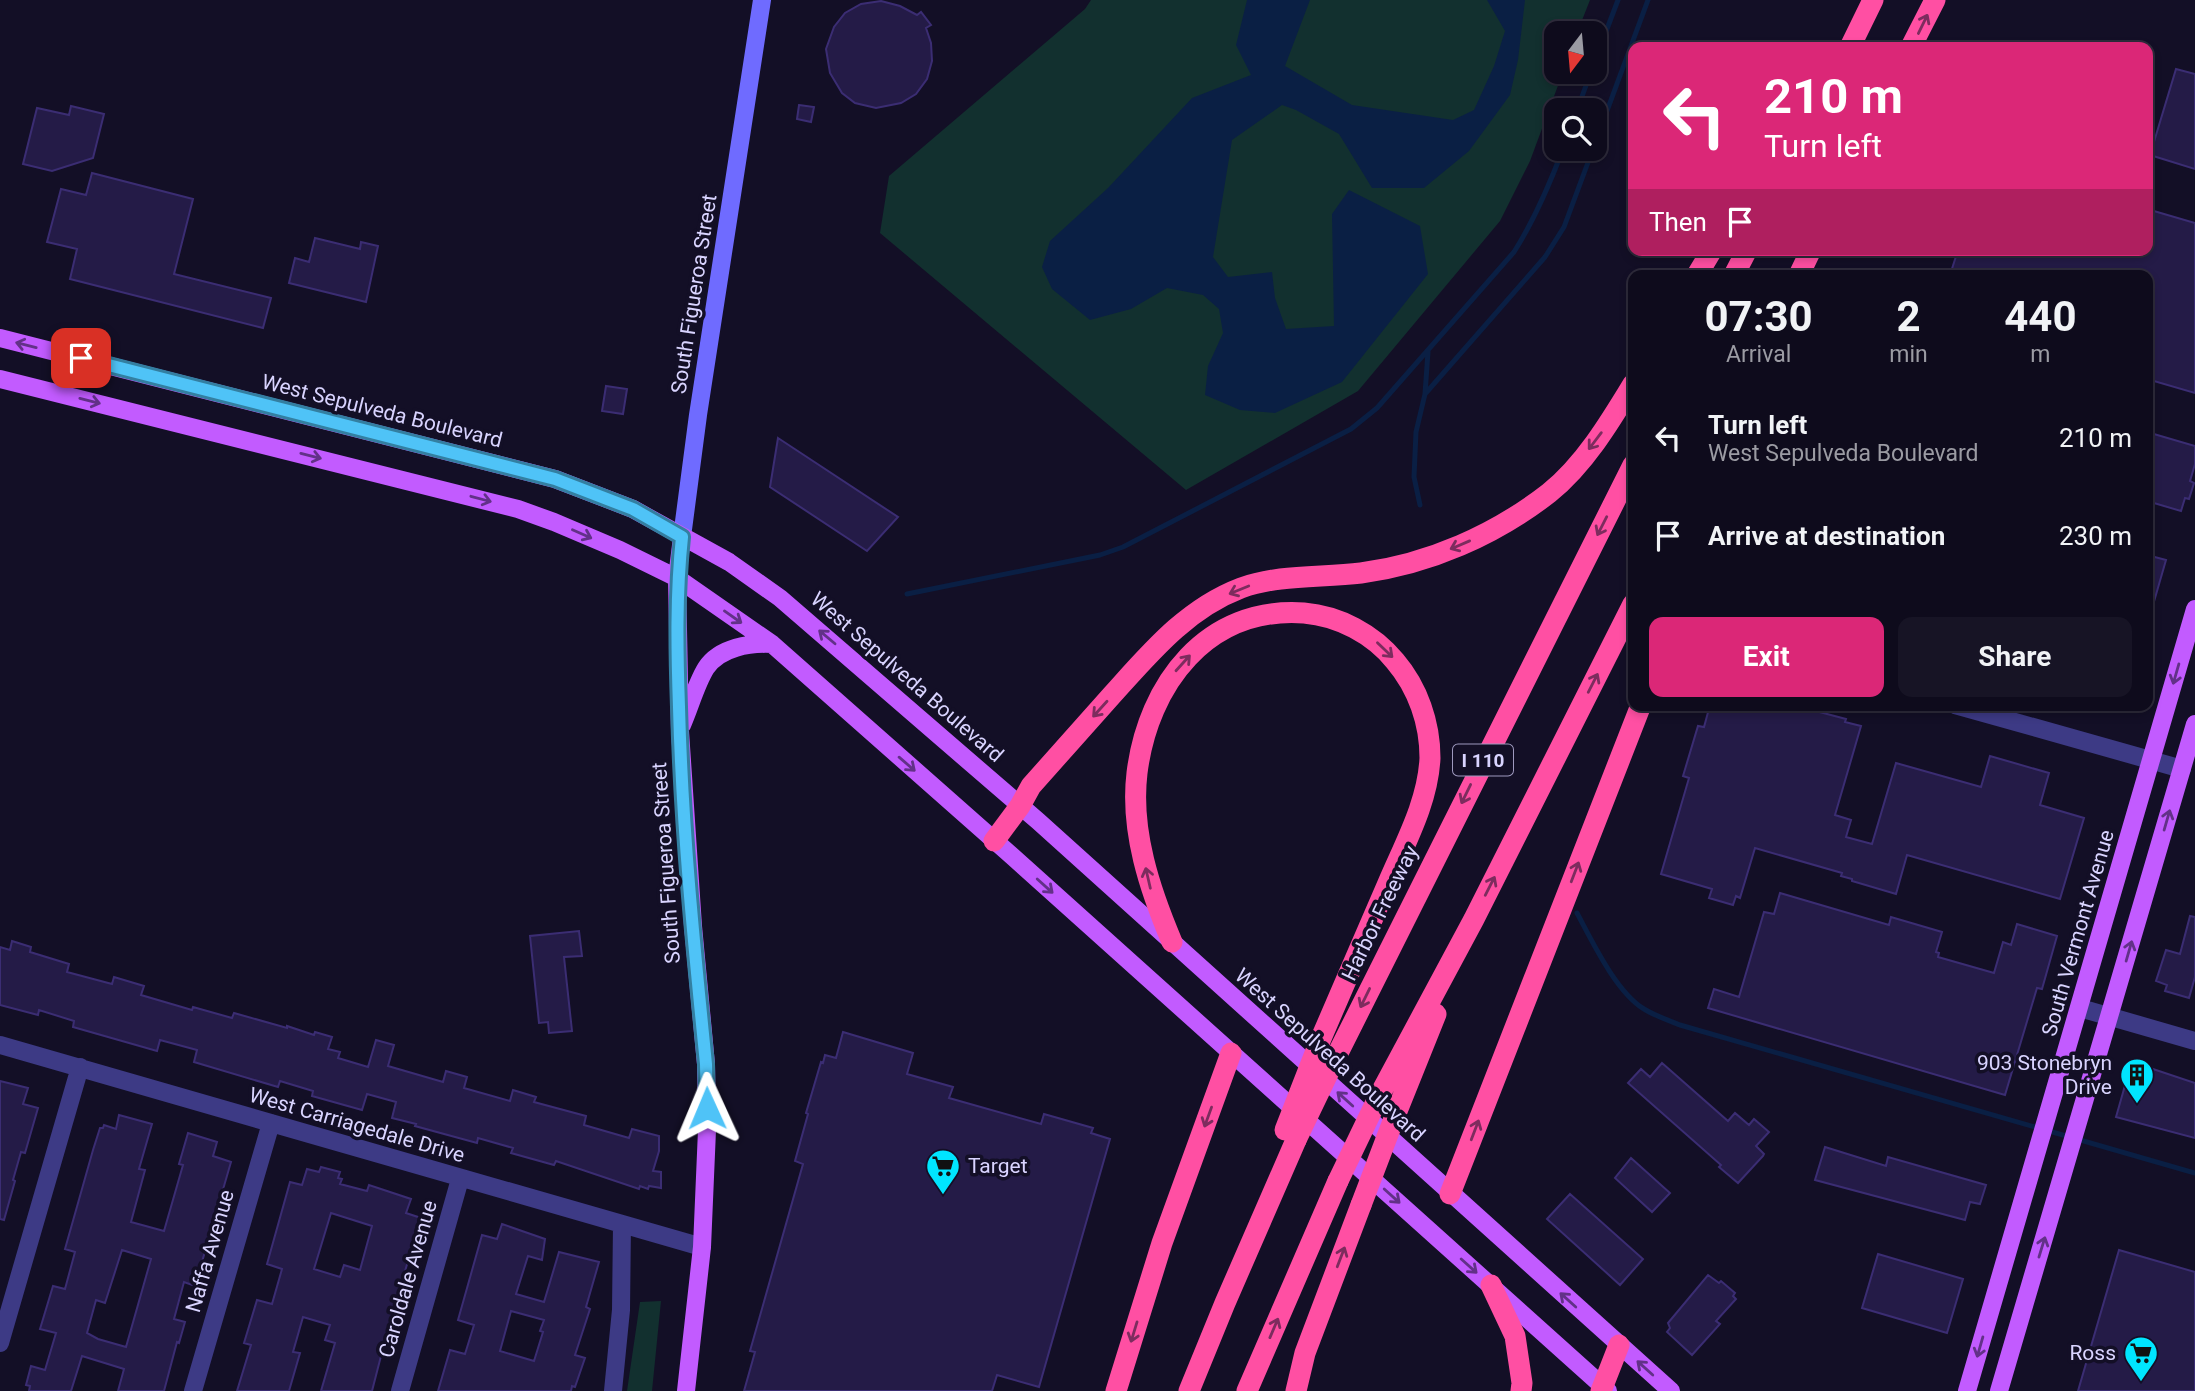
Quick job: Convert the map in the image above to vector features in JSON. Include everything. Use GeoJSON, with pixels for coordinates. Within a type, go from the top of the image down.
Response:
{"type":"FeatureCollection","features":[{"type":"Feature","properties":{"kind":"highway"},"geometry":{"type":"LineString","coordinates":[[1852,42],[1873,0]]}},
{"type":"Feature","properties":{"kind":"highway"},"geometry":{"type":"LineString","coordinates":[[1914,42],[1935,0]]}},
{"type":"Feature","properties":{"kind":"highway"},"geometry":{"type":"LineString","coordinates":[[994,841],[1031,786],[1163,639],[1192,615],[1240,588],[1277,578],[1360,573],[1413,563],[1485,534],[1550,492],[1584,456],[1628,392]]}},
{"type":"Feature","properties":{"kind":"highway","name":"Harbor Freeway"},"geometry":{"type":"LineString","coordinates":[[1189,1391],[1327,1050],[1628,475]]}},
{"type":"Feature","properties":{"kind":"highway"},"geometry":{"type":"LineString","coordinates":[[1172,942],[1148,880],[1138,825],[1137,775],[1142,747],[1157,701],[1175,671],[1204,641],[1253,617],[1283,612],[1316,614],[1349,625],[1388,652],[1409,679],[1427,726],[1430,758],[1421,808],[1327,1050]]}},
{"type":"Feature","properties":{"kind":"highway","name":"I 110"},"geometry":{"type":"LineString","coordinates":[[1247,1391],[1338,1181],[1378,1098],[1474,919],[1628,614]]}},
{"type":"Feature","properties":{"kind":"highway"},"geometry":{"type":"LineString","coordinates":[[1450,1194],[1639,711]]}},
{"type":"Feature","properties":{"kind":"highway"},"geometry":{"type":"LineString","coordinates":[[1296,1391],[1305,1353],[1395,1116],[1474,919]]}},
{"type":"Feature","properties":{"kind":"highway"},"geometry":{"type":"LineString","coordinates":[[1116,1391],[1162,1243],[1231,1053]]}},
{"type":"Feature","properties":{"kind":"highway"},"geometry":{"type":"LineString","coordinates":[[1491,1285],[1515,1336],[1521,1391]]}},
{"type":"Feature","properties":{"kind":"highway"},"geometry":{"type":"LineString","coordinates":[[1604,1390],[1619,1345]]}},
{"type":"Feature","properties":{"kind":"main road","name":"South Figueroa Street"},"geometry":{"type":"LineString","coordinates":[[686,1391],[702,1247],[707,1130],[706,1064],[691,903],[680,731],[677,578],[700,403],[762,0]]}},
{"type":"Feature","properties":{"kind":"main road","name":"West Sepulveda Boulevard"},"geometry":{"type":"LineString","coordinates":[[0,338],[555,479],[633,509],[729,562],[780,598],[1020,806],[1671,1391]]}},
{"type":"Feature","properties":{"kind":"main road"},"geometry":{"type":"LineString","coordinates":[[0,379],[518,509],[565,526],[677,578],[772,644],[1491,1285],[1604,1390]]}},
{"type":"Feature","properties":{"kind":"main road","name":"South Vermont Avenue"},"geometry":{"type":"LineString","coordinates":[[1967,1391],[2195,609]]}},
{"type":"Feature","properties":{"kind":"main road"},"geometry":{"type":"LineString","coordinates":[[680,731],[707,666],[727,651],[752,643],[772,644]]}},
{"type":"Feature","properties":{"kind":"main road"},"geometry":{"type":"LineString","coordinates":[[1999,1391],[2195,724]]}},
{"type":"Feature","properties":{"kind":"street"},"geometry":{"type":"LineString","coordinates":[[1976,711],[2182,769]]}},
{"type":"Feature","properties":{"kind":"street"},"geometry":{"type":"LineString","coordinates":[[2080,1008],[2195,1041]]}},
{"type":"Feature","properties":{"kind":"street","name":"West Carriagedale Drive"},"geometry":{"type":"LineString","coordinates":[[0,1045],[702,1247]]}},
{"type":"Feature","properties":{"kind":"street"},"geometry":{"type":"LineString","coordinates":[[0,1343],[80,1068]]}},
{"type":"Feature","properties":{"kind":"street","name":"Naffa Avenue"},"geometry":{"type":"LineString","coordinates":[[193,1391],[271,1123]]}},
{"type":"Feature","properties":{"kind":"street","name":"Caroldale Avenue"},"geometry":{"type":"LineString","coordinates":[[400,1391],[460,1179]]}},
{"type":"Feature","properties":{"kind":"street"},"geometry":{"type":"LineString","coordinates":[[613,1391],[621,1310],[622,1224]]}},
{"type":"Feature","properties":{"kind":"green space"},"geometry":{"type":"Polygon","coordinates":[[[1091,0],[1590,0],[1582,21],[1544,21],[1544,84],[1559,84],[1553,98],[1544,98],[1544,123],[1530,161],[1500,221],[1358,391],[1186,490],[880,233],[889,176],[1085,9],[1091,0]]]}},
{"type":"Feature","properties":{"kind":"green space"},"geometry":{"type":"Polygon","coordinates":[[[661,1301],[652,1391],[627,1391],[640,1302],[661,1301]]]}},
{"type":"Feature","properties":{"kind":"water"},"geometry":{"type":"Polygon","coordinates":[[[1247,0],[1310,0],[1285,66],[1352,105],[1453,120],[1474,110],[1494,66],[1505,31],[1487,0],[1525,0],[1518,60],[1510,95],[1469,151],[1424,188],[1372,188],[1339,134],[1282,105],[1232,140],[1213,257],[1228,277],[1272,272],[1275,298],[1286,329],[1334,326],[1332,214],[1349,190],[1420,226],[1428,274],[1342,382],[1275,413],[1240,410],[1205,395],[1208,366],[1223,333],[1219,309],[1203,295],[1167,288],[1131,309],[1090,320],[1052,289],[1042,267],[1050,241],[1108,188],[1192,98],[1251,75],[1236,45],[1247,0]]]}},
{"type":"Feature","properties":{"kind":"building"},"geometry":{"type":"Polygon","coordinates":[[[881,1],[900,6],[917,15],[921,12],[931,25],[926,28],[931,43],[932,61],[927,79],[916,94],[901,103],[876,108],[855,103],[842,93],[830,73],[826,49],[834,27],[845,13],[861,4],[881,1]]]}},
{"type":"Feature","properties":{"kind":"building"},"geometry":{"type":"Polygon","coordinates":[[[2176,69],[2195,74],[2195,169],[2153,156],[2153,145],[2176,69]]]}},
{"type":"Feature","properties":{"kind":"building"},"geometry":{"type":"Polygon","coordinates":[[[799,105],[814,107],[811,122],[797,119],[799,105]]]}},
{"type":"Feature","properties":{"kind":"building"},"geometry":{"type":"Polygon","coordinates":[[[71,106],[104,114],[93,158],[52,171],[23,164],[37,108],[69,115],[71,106]]]}},
{"type":"Feature","properties":{"kind":"building"},"geometry":{"type":"Polygon","coordinates":[[[92,173],[193,199],[174,274],[271,298],[263,328],[70,279],[77,249],[47,242],[61,189],[86,195],[92,173]]]}},
{"type":"Feature","properties":{"kind":"building"},"geometry":{"type":"Polygon","coordinates":[[[2153,211],[2195,223],[2195,393],[2153,381],[2153,270],[1952,270],[1956,256],[2153,256],[2153,211]]]}},
{"type":"Feature","properties":{"kind":"building"},"geometry":{"type":"Polygon","coordinates":[[[315,238],[360,249],[361,242],[378,246],[366,302],[289,283],[295,258],[309,262],[315,238]]]}},
{"type":"Feature","properties":{"kind":"building"},"geometry":{"type":"Polygon","coordinates":[[[606,386],[627,389],[623,414],[602,411],[606,386]]]}},
{"type":"Feature","properties":{"kind":"building"},"geometry":{"type":"Polygon","coordinates":[[[2153,434],[2195,446],[2195,464],[2190,481],[2194,483],[2189,499],[2185,498],[2181,511],[2153,503],[2153,434]]]}},
{"type":"Feature","properties":{"kind":"building"},"geometry":{"type":"Polygon","coordinates":[[[778,438],[898,517],[867,551],[770,487],[778,438]]]}},
{"type":"Feature","properties":{"kind":"building"},"geometry":{"type":"Polygon","coordinates":[[[2153,557],[2166,560],[2153,605],[2153,557]]]}},
{"type":"Feature","properties":{"kind":"building"},"geometry":{"type":"Polygon","coordinates":[[[1708,711],[1816,711],[1861,726],[1835,815],[1851,820],[1846,837],[1872,844],[1896,763],[1981,787],[1990,756],[2049,773],[2040,805],[2084,818],[2060,899],[1907,855],[1896,894],[1852,881],[1841,876],[1842,873],[1755,848],[1740,898],[1736,896],[1733,905],[1709,898],[1712,889],[1661,874],[1689,778],[1683,776],[1698,726],[1704,727],[1708,711]]]}},
{"type":"Feature","properties":{"kind":"building"},"geometry":{"type":"Polygon","coordinates":[[[1780,893],[1889,925],[1891,917],[1942,932],[1936,952],[1939,953],[1938,957],[1994,973],[2003,942],[2011,945],[2017,924],[2057,936],[2042,989],[2037,988],[2005,1095],[1708,1008],[1714,989],[1739,997],[1764,912],[1774,914],[1780,893]]]}},
{"type":"Feature","properties":{"kind":"building"},"geometry":{"type":"Polygon","coordinates":[[[2190,916],[2195,917],[2195,977],[2189,998],[2165,991],[2167,985],[2156,981],[2166,950],[2180,954],[2190,916]]]}},
{"type":"Feature","properties":{"kind":"building"},"geometry":{"type":"Polygon","coordinates":[[[579,931],[582,956],[564,957],[572,1031],[549,1033],[548,1022],[539,1023],[530,936],[579,931]]]}},
{"type":"Feature","properties":{"kind":"building"},"geometry":{"type":"Polygon","coordinates":[[[12,941],[31,947],[30,952],[69,964],[67,972],[112,984],[114,977],[144,986],[141,995],[192,1010],[193,1007],[232,1018],[234,1013],[314,1035],[315,1032],[332,1037],[328,1049],[340,1052],[338,1058],[368,1067],[376,1040],[394,1045],[388,1066],[443,1082],[446,1071],[467,1077],[464,1088],[510,1101],[513,1090],[536,1097],[534,1102],[586,1116],[584,1125],[629,1138],[632,1129],[659,1136],[659,1151],[653,1171],[661,1172],[661,1188],[649,1186],[648,1189],[640,1186],[639,1189],[556,1161],[554,1165],[511,1153],[513,1148],[478,1138],[477,1143],[415,1126],[416,1124],[392,1118],[396,1102],[367,1094],[362,1110],[312,1096],[313,1091],[280,1081],[278,1087],[194,1062],[197,1050],[160,1040],[157,1051],[73,1027],[74,1021],[39,1010],[38,1015],[0,1005],[0,947],[10,950],[12,941]]]}},
{"type":"Feature","properties":{"kind":"building","name":"Target"},"geometry":{"type":"Polygon","coordinates":[[[843,1032],[913,1053],[907,1074],[953,1087],[949,1098],[1041,1124],[1044,1114],[1093,1128],[1091,1133],[1110,1139],[1039,1387],[997,1375],[992,1391],[744,1391],[755,1352],[750,1351],[803,1164],[795,1161],[808,1114],[806,1113],[821,1062],[823,1063],[825,1055],[836,1058],[843,1032]]]}},
{"type":"Feature","properties":{"kind":"building"},"geometry":{"type":"Polygon","coordinates":[[[1662,1063],[1728,1121],[1735,1113],[1749,1125],[1754,1119],[1769,1132],[1756,1146],[1763,1156],[1738,1183],[1628,1083],[1641,1069],[1650,1077],[1662,1063]]]}},
{"type":"Feature","properties":{"kind":"building"},"geometry":{"type":"Polygon","coordinates":[[[2144,1066],[2195,1083],[2195,1138],[2116,1117],[2128,1075],[2140,1078],[2144,1066]]]}},
{"type":"Feature","properties":{"kind":"building"},"geometry":{"type":"Polygon","coordinates":[[[0,1081],[28,1088],[23,1104],[38,1108],[25,1153],[21,1152],[4,1220],[0,1219],[0,1081]]]}},
{"type":"Feature","properties":{"kind":"building"},"geometry":{"type":"Polygon","coordinates":[[[119,1115],[152,1124],[139,1169],[145,1170],[131,1222],[164,1231],[183,1165],[179,1164],[188,1133],[217,1142],[213,1156],[231,1162],[195,1286],[184,1282],[174,1319],[185,1322],[164,1391],[118,1391],[124,1369],[82,1356],[71,1391],[29,1391],[30,1386],[26,1385],[31,1366],[45,1370],[56,1333],[40,1329],[53,1286],[65,1289],[75,1252],[65,1249],[100,1128],[104,1125],[116,1129],[119,1115]],[[122,1250],[105,1303],[96,1300],[87,1333],[126,1347],[151,1259],[122,1250]]]}},
{"type":"Feature","properties":{"kind":"building"},"geometry":{"type":"Polygon","coordinates":[[[1825,1147],[1886,1166],[1888,1157],[1986,1185],[1980,1204],[1970,1202],[1965,1220],[1815,1180],[1825,1147]]]}},
{"type":"Feature","properties":{"kind":"building"},"geometry":{"type":"Polygon","coordinates":[[[1631,1158],[1670,1193],[1652,1212],[1615,1178],[1631,1158]]]}},
{"type":"Feature","properties":{"kind":"building"},"geometry":{"type":"Polygon","coordinates":[[[321,1167],[340,1172],[340,1184],[367,1191],[369,1185],[411,1199],[406,1213],[421,1218],[372,1391],[321,1391],[335,1343],[325,1340],[330,1325],[303,1317],[293,1352],[300,1353],[289,1391],[237,1391],[251,1345],[244,1343],[257,1300],[272,1304],[282,1269],[267,1264],[290,1182],[302,1185],[307,1169],[319,1172],[321,1167]],[[331,1213],[314,1269],[340,1277],[344,1265],[360,1270],[372,1226],[331,1213]]]}},
{"type":"Feature","properties":{"kind":"building"},"geometry":{"type":"Polygon","coordinates":[[[1570,1194],[1643,1259],[1620,1285],[1547,1219],[1570,1194]]]}},
{"type":"Feature","properties":{"kind":"building"},"geometry":{"type":"Polygon","coordinates":[[[502,1224],[545,1239],[542,1260],[528,1256],[516,1294],[544,1302],[559,1252],[599,1262],[586,1307],[590,1309],[575,1355],[585,1358],[575,1387],[572,1386],[571,1391],[438,1391],[450,1350],[465,1354],[474,1325],[458,1320],[482,1235],[497,1239],[502,1224]],[[511,1311],[500,1351],[534,1361],[544,1320],[511,1311]]]}},
{"type":"Feature","properties":{"kind":"building"},"geometry":{"type":"Polygon","coordinates":[[[2119,1250],[2195,1272],[2195,1391],[2078,1391],[2119,1250]]]}},
{"type":"Feature","properties":{"kind":"building"},"geometry":{"type":"Polygon","coordinates":[[[1878,1254],[1963,1279],[1947,1333],[1862,1308],[1878,1254]]]}},
{"type":"Feature","properties":{"kind":"building"},"geometry":{"type":"Polygon","coordinates":[[[1708,1275],[1719,1283],[1721,1281],[1735,1293],[1733,1296],[1736,1299],[1716,1321],[1720,1324],[1692,1355],[1667,1332],[1670,1328],[1668,1323],[1708,1275]]]}},
{"type":"Feature","properties":{"kind":"waterway"},"geometry":{"type":"LineString","coordinates":[[1607,29],[1618,0]]}},
{"type":"Feature","properties":{"kind":"waterway"},"geometry":{"type":"LineString","coordinates":[[1632,42],[1648,0]]}},
{"type":"Feature","properties":{"kind":"waterway"},"geometry":{"type":"LineString","coordinates":[[1607,111],[1628,54]]}},
{"type":"Feature","properties":{"kind":"waterway"},"geometry":{"type":"LineString","coordinates":[[1581,98],[1587,84]]}},
{"type":"Feature","properties":{"kind":"waterway"},"geometry":{"type":"LineString","coordinates":[[907,594],[1100,555],[1123,547],[1351,429],[1377,408],[1514,252],[1529,227],[1558,161]]}},
{"type":"Feature","properties":{"kind":"waterway"},"geometry":{"type":"LineString","coordinates":[[1425,394],[1545,257],[1564,227],[1589,161]]}},
{"type":"Feature","properties":{"kind":"waterway"},"geometry":{"type":"LineString","coordinates":[[1420,505],[1414,477],[1416,432],[1425,394],[1428,352]]}},
{"type":"Feature","properties":{"kind":"waterway"},"geometry":{"type":"LineString","coordinates":[[1577,913],[1614,979],[1634,1001],[1662,1018],[2195,1173]]}},
{"type":"Feature","properties":{"kind":"place","name":"903 Stonebryn Drive"},"geometry":{"type":"Point","coordinates":[2137,1105]}},
{"type":"Feature","properties":{"kind":"place","name":"Target"},"geometry":{"type":"Point","coordinates":[943,1196]}},
{"type":"Feature","properties":{"kind":"place","name":"Ross"},"geometry":{"type":"Point","coordinates":[2141,1383]}},
{"type":"Feature","properties":{"kind":"route"},"geometry":{"type":"LineString","coordinates":[[81,358],[555,479],[633,509],[682,537],[677,578],[677,630],[682,781],[706,1064],[707,1108]]}}]}
